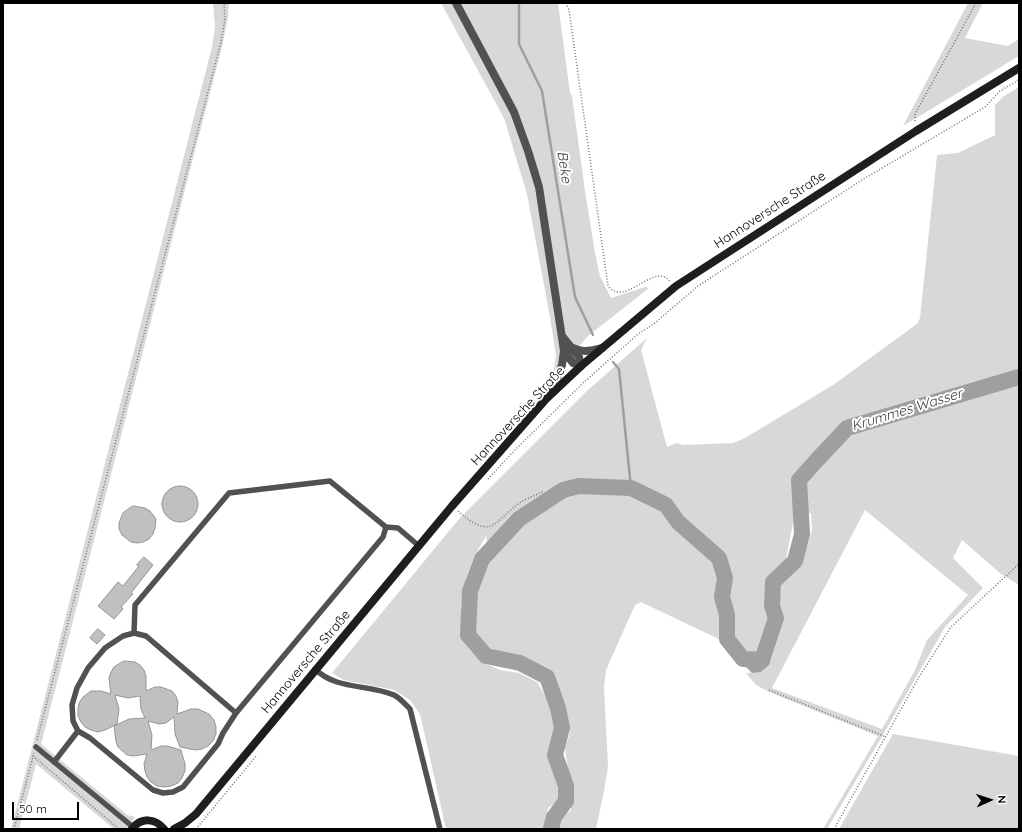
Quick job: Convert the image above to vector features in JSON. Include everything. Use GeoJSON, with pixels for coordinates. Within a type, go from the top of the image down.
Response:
{"type":"FeatureCollection","features":[{"type":"Feature","properties":{"kind":"main road","name":"Hannoversche Straße"},"geometry":{"type":"LineString","coordinates":[[174,829],[185,823],[196,814],[452,506],[546,400],[582,366],[676,286],[903,140],[1019,68]]}},
{"type":"Feature","properties":{"kind":"main road"},"geometry":{"type":"LineString","coordinates":[[132,828],[142,820],[148,820],[159,824],[164,829]]}},
{"type":"Feature","properties":{"kind":"street"},"geometry":{"type":"LineString","coordinates":[[456,3],[514,112],[528,151],[538,188],[562,336],[573,363],[582,366]]}},
{"type":"Feature","properties":{"kind":"street"},"geometry":{"type":"LineString","coordinates":[[567,349],[586,351],[602,348]]}},
{"type":"Feature","properties":{"kind":"street"},"geometry":{"type":"LineString","coordinates":[[546,400],[557,378],[567,349]]}},
{"type":"Feature","properties":{"kind":"lane"},"geometry":{"type":"LineString","coordinates":[[134,633],[135,605],[229,493],[330,481],[386,527],[398,528],[419,546]]}},
{"type":"Feature","properties":{"kind":"lane"},"geometry":{"type":"LineString","coordinates":[[236,713],[146,636],[134,633],[123,636],[105,648],[88,668],[77,688],[72,705],[73,721],[78,731],[90,738],[153,790],[168,793],[183,787],[218,744],[236,713],[383,537],[386,527]]}},
{"type":"Feature","properties":{"kind":"lane"},"geometry":{"type":"LineString","coordinates":[[315,669],[322,676],[336,682],[394,695],[404,701],[410,709],[440,829]]}},
{"type":"Feature","properties":{"kind":"lane"},"geometry":{"type":"LineString","coordinates":[[54,762],[78,731]]}},
{"type":"Feature","properties":{"kind":"lane"},"geometry":{"type":"LineString","coordinates":[[36,747],[132,828]]}},
{"type":"Feature","properties":{"kind":"path"},"geometry":{"type":"LineString","coordinates":[[14,829],[221,42],[225,19],[224,3]]}},
{"type":"Feature","properties":{"kind":"path"},"geometry":{"type":"LineString","coordinates":[[566,3],[569,10],[608,286],[616,293],[623,292],[657,276],[665,277],[671,282]]}},
{"type":"Feature","properties":{"kind":"path"},"geometry":{"type":"LineString","coordinates":[[915,114],[976,3]]}},
{"type":"Feature","properties":{"kind":"path"},"geometry":{"type":"LineString","coordinates":[[484,484],[514,450],[582,383],[638,334],[655,323],[698,286],[862,180],[985,107],[1000,91],[1019,80]]}},
{"type":"Feature","properties":{"kind":"path"},"geometry":{"type":"LineString","coordinates":[[452,506],[465,517],[481,526],[488,527],[497,523],[521,502],[544,491]]}},
{"type":"Feature","properties":{"kind":"path"},"geometry":{"type":"LineString","coordinates":[[834,829],[919,677],[951,627],[1019,564]]}},
{"type":"Feature","properties":{"kind":"path"},"geometry":{"type":"LineString","coordinates":[[769,690],[886,737]]}},
{"type":"Feature","properties":{"kind":"path"},"geometry":{"type":"LineString","coordinates":[[33,756],[119,829]]}},
{"type":"Feature","properties":{"kind":"path"},"geometry":{"type":"LineString","coordinates":[[196,829],[257,756]]}},
{"type":"Feature","properties":{"kind":"shaded area"},"geometry":{"type":"Polygon","coordinates":[[[213,3],[229,3],[228,17],[222,47],[41,744],[127,815],[135,817],[127,829],[114,829],[36,764],[19,829],[11,829],[212,47],[215,27],[213,3]]]}},
{"type":"Feature","properties":{"kind":"shaded area"},"geometry":{"type":"Polygon","coordinates":[[[441,3],[558,3],[585,191],[600,276],[611,298],[645,287],[649,288],[588,336],[547,383],[554,370],[556,355],[527,194],[504,118],[441,3]]]}},
{"type":"Feature","properties":{"kind":"shaded area"},"geometry":{"type":"Polygon","coordinates":[[[968,3],[983,3],[965,38],[1008,46],[1019,39],[1019,56],[903,126],[968,3]]]}},
{"type":"Feature","properties":{"kind":"shaded area"},"geometry":{"type":"Polygon","coordinates":[[[1019,87],[1019,585],[1001,574],[962,540],[953,558],[983,588],[945,627],[827,829],[823,829],[878,736],[769,692],[756,685],[746,673],[761,672],[770,664],[769,652],[783,617],[778,598],[782,581],[802,563],[812,530],[811,514],[796,508],[785,564],[771,577],[765,601],[771,620],[760,649],[750,656],[744,651],[641,602],[635,605],[606,670],[604,687],[608,767],[596,829],[556,829],[558,821],[571,810],[572,795],[565,748],[570,733],[557,684],[550,674],[522,659],[490,651],[474,634],[474,596],[482,567],[489,554],[486,536],[474,557],[466,578],[461,603],[461,629],[469,649],[482,662],[500,670],[519,673],[537,682],[552,707],[554,731],[551,747],[553,760],[560,778],[559,800],[548,808],[544,829],[446,829],[420,714],[410,700],[394,690],[344,680],[332,673],[459,519],[588,390],[647,338],[641,350],[667,447],[676,443],[683,445],[733,443],[745,438],[833,385],[917,324],[920,318],[937,155],[958,153],[995,135],[995,105],[1004,96],[1019,87]],[[865,510],[772,688],[882,729],[915,670],[927,640],[968,595],[865,510]]]}},
{"type":"Feature","properties":{"kind":"shaded area"},"geometry":{"type":"Polygon","coordinates":[[[764,641],[771,644],[769,652],[770,664],[761,672],[752,673],[745,666],[744,651],[750,656],[760,649],[764,641]]]}},
{"type":"Feature","properties":{"kind":"shaded area"},"geometry":{"type":"Polygon","coordinates":[[[893,734],[1019,756],[1019,829],[839,829],[893,734]]]}},
{"type":"Feature","properties":{"kind":"building"},"geometry":{"type":"Polygon","coordinates":[[[184,486],[193,491],[197,497],[197,511],[193,517],[184,522],[176,522],[167,517],[163,511],[162,500],[167,491],[173,487],[184,486]]]}},
{"type":"Feature","properties":{"kind":"building"},"geometry":{"type":"Polygon","coordinates":[[[133,506],[145,508],[150,511],[156,519],[153,534],[149,539],[143,542],[131,542],[122,535],[119,529],[119,523],[123,513],[133,506]]]}},
{"type":"Feature","properties":{"kind":"building"},"geometry":{"type":"Polygon","coordinates":[[[144,557],[153,565],[131,593],[133,594],[121,607],[123,609],[114,619],[98,606],[118,582],[123,586],[139,566],[137,565],[144,557]]]}},
{"type":"Feature","properties":{"kind":"building"},"geometry":{"type":"Polygon","coordinates":[[[98,629],[105,635],[97,644],[90,638],[98,629]]]}},
{"type":"Feature","properties":{"kind":"building"},"geometry":{"type":"Polygon","coordinates":[[[124,661],[135,662],[144,670],[146,676],[146,691],[155,687],[161,687],[172,691],[178,702],[177,714],[191,709],[198,709],[209,714],[214,720],[216,734],[213,741],[202,749],[195,750],[180,747],[175,734],[174,717],[166,723],[159,724],[148,721],[152,735],[151,750],[161,746],[167,746],[181,750],[185,764],[185,771],[178,783],[171,786],[157,786],[147,777],[144,764],[147,754],[133,756],[127,755],[118,747],[116,742],[114,726],[129,719],[145,718],[141,709],[140,696],[128,698],[115,695],[119,709],[117,724],[105,730],[98,732],[85,727],[78,716],[79,703],[83,697],[91,691],[101,691],[111,694],[109,678],[111,672],[114,667],[124,661]]]}},
{"type":"Feature","properties":{"kind":"waterway","name":"Beke"},"geometry":{"type":"LineString","coordinates":[[519,3],[519,44],[542,91],[575,297],[593,335]]}},
{"type":"Feature","properties":{"kind":"waterway","name":"Beke"},"geometry":{"type":"LineString","coordinates":[[613,362],[619,369],[631,488]]}},
{"type":"Feature","properties":{"kind":"waterway","name":"Krummes Wasser"},"geometry":{"type":"LineString","coordinates":[[551,829],[554,817],[566,801],[566,786],[555,755],[562,728],[558,708],[547,677],[520,663],[486,656],[468,635],[470,591],[482,559],[519,519],[563,490],[579,486],[631,488],[666,505],[678,522],[719,558],[725,578],[722,597],[727,615],[727,639],[743,659],[762,660],[776,618],[772,606],[773,582],[795,561],[802,534],[799,480],[816,461],[847,428],[1019,377]]}}]}
